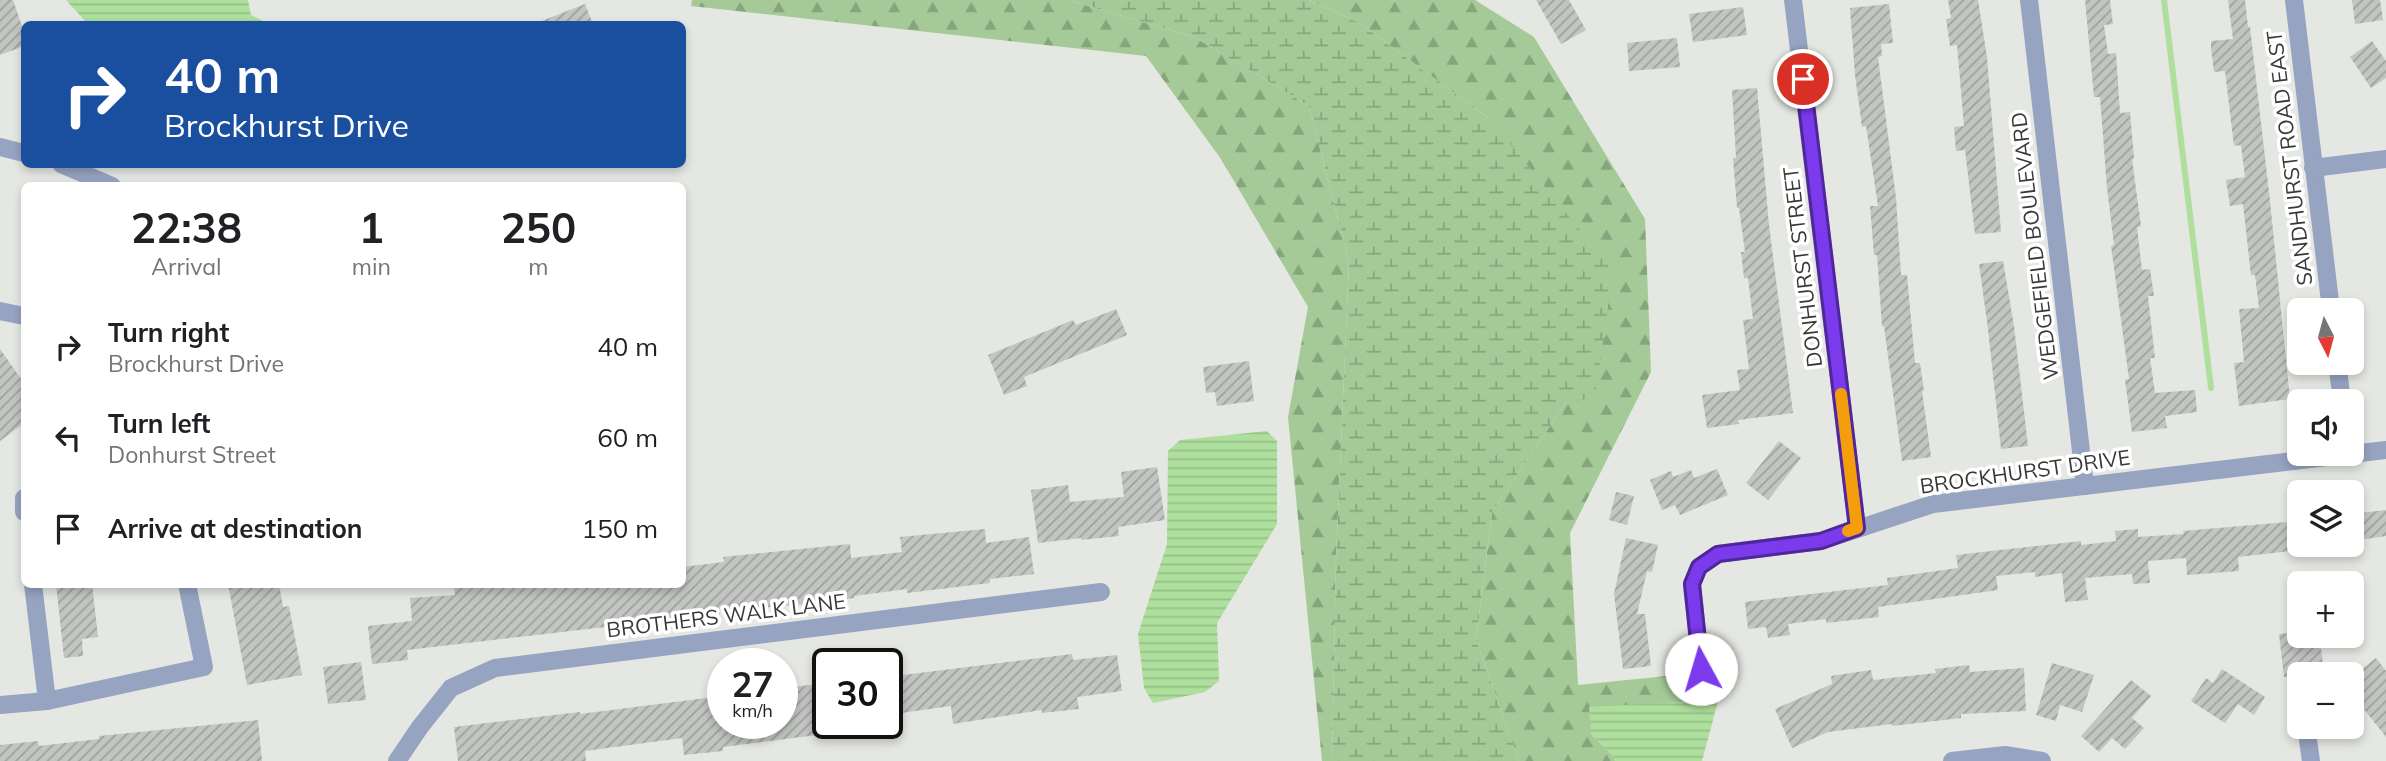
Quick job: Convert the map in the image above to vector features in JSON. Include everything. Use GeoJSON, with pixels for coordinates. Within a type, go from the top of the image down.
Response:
{"type":"FeatureCollection","features":[{"type":"Feature","properties":{"kind":"street","name":"DONHURST STREET"},"geometry":{"type":"LineString","coordinates":[[1793,0],[1857,528]]}},
{"type":"Feature","properties":{"kind":"street","name":"WEDGEFIELD BOULEVARD"},"geometry":{"type":"LineString","coordinates":[[2029,0],[2085,486]]}},
{"type":"Feature","properties":{"kind":"street","name":"SANDHURST ROAD EAST"},"geometry":{"type":"LineString","coordinates":[[2294,0],[2329,298]]}},
{"type":"Feature","properties":{"kind":"street"},"geometry":{"type":"LineString","coordinates":[[0,147],[21,152]]}},
{"type":"Feature","properties":{"kind":"street"},"geometry":{"type":"LineString","coordinates":[[2313,168],[2386,159]]}},
{"type":"Feature","properties":{"kind":"street"},"geometry":{"type":"LineString","coordinates":[[70,168],[103,182]]}},
{"type":"Feature","properties":{"kind":"street"},"geometry":{"type":"LineString","coordinates":[[0,312],[21,316]]}},
{"type":"Feature","properties":{"kind":"street","name":"BROCKHURST DRIVE"},"geometry":{"type":"LineString","coordinates":[[2364,452],[2386,450]]}},
{"type":"Feature","properties":{"kind":"street","name":"BROCKHURST DRIVE"},"geometry":{"type":"LineString","coordinates":[[1701,669],[1692,584],[1699,567],[1718,554],[1821,541],[1933,504],[2287,461]]}},
{"type":"Feature","properties":{"kind":"street"},"geometry":{"type":"LineString","coordinates":[[33,588],[47,701]]}},
{"type":"Feature","properties":{"kind":"street"},"geometry":{"type":"LineString","coordinates":[[0,705],[47,701],[204,667],[188,588]]}},
{"type":"Feature","properties":{"kind":"street","name":"BROTHERS WALK LANE"},"geometry":{"type":"LineString","coordinates":[[397,761],[451,688],[495,668],[1101,592]]}},
{"type":"Feature","properties":{"kind":"street"},"geometry":{"type":"LineString","coordinates":[[2308,739],[2311,761]]}},
{"type":"Feature","properties":{"kind":"street"},"geometry":{"type":"LineString","coordinates":[[1952,761],[2005,755],[2042,761]]}},
{"type":"Feature","properties":{"kind":"green space"},"geometry":{"type":"Polygon","coordinates":[[[692,0],[1068,0],[1194,37],[1309,106],[1349,262],[1336,560],[1332,761],[1322,761],[1288,417],[1308,307],[1221,159],[1146,56],[691,6],[692,0]]]}},
{"type":"Feature","properties":{"kind":"green space"},"geometry":{"type":"Polygon","coordinates":[[[1068,0],[1309,0],[1358,22],[1491,120],[1613,271],[1595,398],[1566,402],[1492,512],[1476,640],[1519,761],[1332,761],[1336,560],[1349,262],[1309,106],[1194,37],[1068,0]]]}},
{"type":"Feature","properties":{"kind":"green space"},"geometry":{"type":"Polygon","coordinates":[[[1309,0],[1475,0],[1534,37],[1645,219],[1651,372],[1570,533],[1578,685],[1725,670],[1717,705],[1675,702],[1591,734],[1615,761],[1519,761],[1476,640],[1492,512],[1566,402],[1491,120],[1358,22],[1309,0]]]}},
{"type":"Feature","properties":{"kind":"shaded area"},"geometry":{"type":"Polygon","coordinates":[[[66,0],[248,0],[251,15],[264,21],[85,21],[66,0]]]}},
{"type":"Feature","properties":{"kind":"shaded area"},"geometry":{"type":"Polygon","coordinates":[[[1267,431],[1277,441],[1277,524],[1217,623],[1219,681],[1205,692],[1153,703],[1144,688],[1138,634],[1167,544],[1168,451],[1180,440],[1267,431]]]}},
{"type":"Feature","properties":{"kind":"shaded area"},"geometry":{"type":"Polygon","coordinates":[[[1675,702],[1717,705],[1702,761],[1615,761],[1591,734],[1589,707],[1675,702]]]}},
{"type":"Feature","properties":{"kind":"building"},"geometry":{"type":"Polygon","coordinates":[[[0,0],[13,0],[21,23],[21,47],[0,55],[0,0]]]}},
{"type":"Feature","properties":{"kind":"building"},"geometry":{"type":"Polygon","coordinates":[[[1536,0],[1569,0],[1586,30],[1561,44],[1536,0]]]}},
{"type":"Feature","properties":{"kind":"building"},"geometry":{"type":"Polygon","coordinates":[[[1948,0],[1978,0],[1987,57],[2001,232],[1975,234],[1965,150],[1956,151],[1954,127],[1964,126],[1957,45],[1950,46],[1946,19],[1951,18],[1948,0]]]}},
{"type":"Feature","properties":{"kind":"building"},"geometry":{"type":"Polygon","coordinates":[[[2085,0],[2110,0],[2113,24],[2104,25],[2108,54],[2116,53],[2120,113],[2130,112],[2132,159],[2141,226],[2137,227],[2142,270],[2150,269],[2154,296],[2148,296],[2155,358],[2150,358],[2155,393],[2195,390],[2197,412],[2165,416],[2167,428],[2132,432],[2125,380],[2129,379],[2111,246],[2114,245],[2100,97],[2094,97],[2085,0]]]}},
{"type":"Feature","properties":{"kind":"building"},"geometry":{"type":"Polygon","coordinates":[[[2228,0],[2245,0],[2270,201],[2289,389],[2287,399],[2239,406],[2234,363],[2244,362],[2239,309],[2259,308],[2255,275],[2251,275],[2243,204],[2230,206],[2226,180],[2245,177],[2241,145],[2234,146],[2225,71],[2214,72],[2211,48],[2211,41],[2233,39],[2228,0]]]}},
{"type":"Feature","properties":{"kind":"building"},"geometry":{"type":"Polygon","coordinates":[[[2352,0],[2380,0],[2383,20],[2355,24],[2352,0]]]}},
{"type":"Feature","properties":{"kind":"building"},"geometry":{"type":"Polygon","coordinates":[[[585,4],[592,21],[542,21],[585,4]]]}},
{"type":"Feature","properties":{"kind":"building"},"geometry":{"type":"Polygon","coordinates":[[[1889,4],[1893,43],[1881,44],[1882,56],[1878,57],[1896,198],[1901,275],[1907,275],[1915,363],[1920,363],[1931,457],[1902,461],[1882,326],[1877,255],[1874,255],[1870,206],[1878,206],[1866,126],[1862,127],[1850,8],[1889,4]]]}},
{"type":"Feature","properties":{"kind":"building"},"geometry":{"type":"Polygon","coordinates":[[[1743,7],[1747,35],[1693,42],[1689,14],[1743,7]]]}},
{"type":"Feature","properties":{"kind":"building"},"geometry":{"type":"Polygon","coordinates":[[[1677,38],[1680,67],[1629,71],[1627,43],[1677,38]]]}},
{"type":"Feature","properties":{"kind":"building"},"geometry":{"type":"Polygon","coordinates":[[[2372,41],[2386,61],[2386,78],[2371,88],[2350,57],[2372,41]]]}},
{"type":"Feature","properties":{"kind":"building"},"geometry":{"type":"Polygon","coordinates":[[[1757,88],[1769,225],[1793,413],[1738,420],[1739,424],[1707,428],[1702,395],[1740,390],[1737,370],[1749,369],[1743,320],[1753,319],[1748,278],[1744,278],[1741,252],[1745,252],[1737,208],[1732,90],[1757,88]]]}},
{"type":"Feature","properties":{"kind":"building"},"geometry":{"type":"Polygon","coordinates":[[[2003,261],[2014,326],[2028,446],[2001,449],[1979,264],[2003,261]]]}},
{"type":"Feature","properties":{"kind":"building"},"geometry":{"type":"Polygon","coordinates":[[[1116,309],[1127,335],[1024,377],[1027,386],[1004,395],[988,355],[1073,320],[1076,325],[1116,309]]]}},
{"type":"Feature","properties":{"kind":"building"},"geometry":{"type":"Polygon","coordinates":[[[0,349],[21,379],[21,425],[0,441],[0,349]]]}},
{"type":"Feature","properties":{"kind":"building"},"geometry":{"type":"Polygon","coordinates":[[[1249,361],[1254,401],[1217,406],[1215,392],[1206,393],[1203,367],[1249,361]]]}},
{"type":"Feature","properties":{"kind":"building"},"geometry":{"type":"Polygon","coordinates":[[[1779,441],[1801,458],[1768,500],[1746,483],[1779,441]]]}},
{"type":"Feature","properties":{"kind":"building"},"geometry":{"type":"Polygon","coordinates":[[[1157,467],[1165,520],[1118,527],[1119,536],[1038,543],[1031,490],[1068,485],[1070,502],[1124,497],[1121,472],[1157,467]]]}},
{"type":"Feature","properties":{"kind":"building"},"geometry":{"type":"Polygon","coordinates":[[[1717,469],[1728,495],[1680,515],[1675,505],[1662,510],[1650,480],[1671,471],[1673,477],[1691,470],[1694,478],[1717,469]]]}},
{"type":"Feature","properties":{"kind":"building"},"geometry":{"type":"Polygon","coordinates":[[[1616,492],[1634,496],[1627,525],[1609,520],[1616,492]]]}},
{"type":"Feature","properties":{"kind":"building"},"geometry":{"type":"Polygon","coordinates":[[[2386,510],[2386,536],[2364,539],[2364,513],[2386,510]]]}},
{"type":"Feature","properties":{"kind":"building"},"geometry":{"type":"Polygon","coordinates":[[[2287,522],[2287,551],[2238,557],[2239,571],[2187,575],[2186,558],[2148,561],[2150,583],[2133,584],[2132,574],[2085,578],[2088,600],[2065,602],[2062,573],[2035,577],[2035,572],[1996,576],[1998,590],[1878,607],[1879,617],[1788,624],[1790,635],[1768,638],[1766,627],[1748,629],[1745,602],[1888,585],[1887,578],[1958,568],[1956,555],[2081,541],[2081,545],[2116,541],[2115,531],[2138,529],[2138,537],[2184,534],[2183,531],[2287,522]]]}},
{"type":"Feature","properties":{"kind":"building"},"geometry":{"type":"Polygon","coordinates":[[[985,529],[986,543],[1029,537],[1034,574],[990,579],[990,583],[907,593],[907,589],[808,604],[720,611],[720,614],[407,650],[408,660],[372,664],[368,626],[412,621],[410,598],[455,595],[454,588],[686,588],[686,567],[724,562],[723,557],[850,544],[851,558],[902,552],[900,537],[985,529]]]}},
{"type":"Feature","properties":{"kind":"building"},"geometry":{"type":"Polygon","coordinates":[[[1626,538],[1658,545],[1652,572],[1647,571],[1637,614],[1645,614],[1651,666],[1623,669],[1614,594],[1626,538]]]}},
{"type":"Feature","properties":{"kind":"building"},"geometry":{"type":"Polygon","coordinates":[[[56,588],[92,588],[98,637],[82,639],[83,656],[64,658],[56,588]]]}},
{"type":"Feature","properties":{"kind":"building"},"geometry":{"type":"Polygon","coordinates":[[[229,588],[280,588],[283,607],[289,606],[302,675],[247,685],[229,588]]]}},
{"type":"Feature","properties":{"kind":"building"},"geometry":{"type":"Polygon","coordinates":[[[2287,633],[2287,648],[2321,648],[2323,662],[2287,662],[2287,677],[2284,677],[2279,634],[2287,633]]]}},
{"type":"Feature","properties":{"kind":"building"},"geometry":{"type":"Polygon","coordinates":[[[1072,654],[1073,660],[1117,655],[1122,691],[1077,697],[1079,709],[1042,713],[1042,710],[953,724],[951,706],[903,713],[903,675],[1072,654]]]}},
{"type":"Feature","properties":{"kind":"building"},"geometry":{"type":"Polygon","coordinates":[[[2376,658],[2386,671],[2386,737],[2364,709],[2364,668],[2376,658]]]}},
{"type":"Feature","properties":{"kind":"building"},"geometry":{"type":"Polygon","coordinates":[[[361,662],[366,700],[328,704],[323,667],[361,662]]]}},
{"type":"Feature","properties":{"kind":"building"},"geometry":{"type":"Polygon","coordinates":[[[2052,663],[2094,675],[2082,712],[2060,705],[2056,721],[2036,715],[2052,663]]]}},
{"type":"Feature","properties":{"kind":"building"},"geometry":{"type":"Polygon","coordinates":[[[1969,665],[1970,672],[2024,668],[2026,711],[1961,714],[1961,718],[1828,732],[1792,748],[1775,709],[1832,684],[1831,676],[1871,670],[1873,680],[1936,673],[1935,669],[1969,665]]]}},
{"type":"Feature","properties":{"kind":"building"},"geometry":{"type":"Polygon","coordinates":[[[2222,669],[2265,697],[2254,715],[2238,704],[2225,723],[2191,701],[2206,678],[2213,683],[2222,669]]]}},
{"type":"Feature","properties":{"kind":"building"},"geometry":{"type":"Polygon","coordinates":[[[2131,680],[2151,696],[2132,718],[2144,728],[2125,749],[2112,738],[2099,752],[2081,736],[2131,680]]]}},
{"type":"Feature","properties":{"kind":"building"},"geometry":{"type":"Polygon","coordinates":[[[812,685],[812,736],[798,737],[798,686],[812,685]]]}},
{"type":"Feature","properties":{"kind":"building"},"geometry":{"type":"Polygon","coordinates":[[[707,698],[707,739],[786,739],[723,747],[723,751],[684,755],[682,738],[585,751],[586,761],[458,761],[454,727],[707,698]]]}},
{"type":"Feature","properties":{"kind":"building"},"geometry":{"type":"Polygon","coordinates":[[[258,720],[262,761],[0,761],[0,745],[38,741],[39,746],[99,739],[99,736],[258,720]]]}},
{"type":"Feature","properties":{"kind":"waterway"},"geometry":{"type":"LineString","coordinates":[[2164,0],[2211,388]]}},
{"type":"Feature","properties":{"kind":"slow traffic"},"geometry":{"type":"LineString","coordinates":[[1841,394],[1857,528],[1848,531]]}},
{"type":"Feature","properties":{"kind":"route"},"geometry":{"type":"LineString","coordinates":[[1701,669],[1692,584],[1699,567],[1718,554],[1821,541],[1857,528],[1803,79]]}}]}
